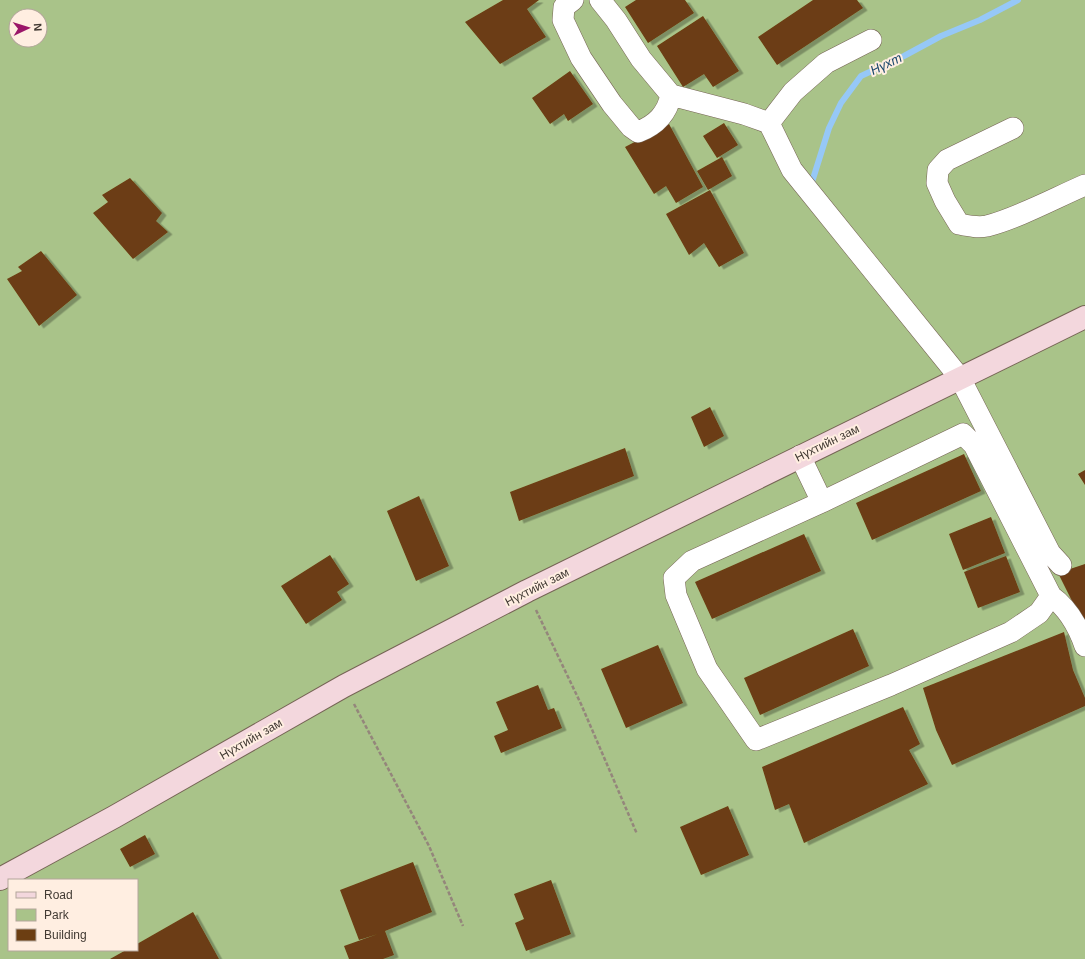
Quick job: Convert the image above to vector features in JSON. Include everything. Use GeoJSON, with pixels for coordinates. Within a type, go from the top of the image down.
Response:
{"type":"FeatureCollection","features":[{"type":"Feature","properties":{"kind":"street"},"geometry":{"type":"LineString","coordinates":[[573,0],[564,7],[563,20],[581,58],[612,104],[630,127],[638,132],[648,128],[668,110],[671,95]]}},
{"type":"Feature","properties":{"kind":"street"},"geometry":{"type":"LineString","coordinates":[[600,0],[616,20],[641,59],[671,95],[744,114],[769,123],[792,170],[960,378],[1050,553],[1061,565]]}},
{"type":"Feature","properties":{"kind":"street"},"geometry":{"type":"LineString","coordinates":[[769,123],[794,92],[826,63],[871,40]]}},
{"type":"Feature","properties":{"kind":"street"},"geometry":{"type":"LineString","coordinates":[[1012,128],[947,160],[938,170],[937,183],[945,201],[959,224],[974,227],[986,226],[1085,185]]}},
{"type":"Feature","properties":{"kind":"street","name":"Нүхтийн зам"},"geometry":{"type":"LineString","coordinates":[[0,879],[114,817],[344,686],[527,591],[1085,317]]}},
{"type":"Feature","properties":{"kind":"street"},"geometry":{"type":"LineString","coordinates":[[1051,596],[1039,613],[1011,632],[891,686],[756,740],[707,669],[676,595],[674,578],[692,561],[822,502],[963,434],[974,445],[1051,596],[1063,604],[1081,634],[1085,646]]}},
{"type":"Feature","properties":{"kind":"street"},"geometry":{"type":"LineString","coordinates":[[800,456],[822,502]]}},
{"type":"Feature","properties":{"kind":"path"},"geometry":{"type":"LineString","coordinates":[[527,591],[582,704],[637,834]]}},
{"type":"Feature","properties":{"kind":"path"},"geometry":{"type":"LineString","coordinates":[[344,686],[429,846],[462,926]]}},
{"type":"Feature","properties":{"kind":"green space"},"geometry":{"type":"Polygon","coordinates":[[[0,0],[1085,0],[1085,959],[0,959],[0,0]]]}},
{"type":"Feature","properties":{"kind":"building"},"geometry":{"type":"Polygon","coordinates":[[[503,0],[539,0],[527,9],[546,37],[500,64],[465,22],[503,0]]]}},
{"type":"Feature","properties":{"kind":"building"},"geometry":{"type":"Polygon","coordinates":[[[636,0],[685,0],[694,13],[648,43],[625,7],[636,0]]]}},
{"type":"Feature","properties":{"kind":"building"},"geometry":{"type":"Polygon","coordinates":[[[813,0],[857,0],[863,8],[777,65],[758,37],[813,0]]]}},
{"type":"Feature","properties":{"kind":"building"},"geometry":{"type":"Polygon","coordinates":[[[703,16],[739,71],[713,87],[704,74],[683,87],[657,46],[703,16]]]}},
{"type":"Feature","properties":{"kind":"building"},"geometry":{"type":"Polygon","coordinates":[[[570,71],[593,104],[568,121],[564,114],[550,124],[532,98],[570,71]]]}},
{"type":"Feature","properties":{"kind":"building"},"geometry":{"type":"Polygon","coordinates":[[[724,123],[738,145],[717,158],[703,136],[724,123]]]}},
{"type":"Feature","properties":{"kind":"building"},"geometry":{"type":"Polygon","coordinates":[[[669,124],[703,187],[676,203],[666,186],[654,194],[625,147],[669,124]]]}},
{"type":"Feature","properties":{"kind":"building"},"geometry":{"type":"Polygon","coordinates":[[[722,157],[732,176],[708,190],[697,171],[722,157]]]}},
{"type":"Feature","properties":{"kind":"building"},"geometry":{"type":"Polygon","coordinates":[[[130,178],[162,213],[156,221],[168,232],[133,259],[93,213],[108,202],[102,195],[130,178]]]}},
{"type":"Feature","properties":{"kind":"building"},"geometry":{"type":"Polygon","coordinates":[[[710,190],[744,253],[719,267],[704,243],[689,255],[666,214],[710,190]]]}},
{"type":"Feature","properties":{"kind":"building"},"geometry":{"type":"Polygon","coordinates":[[[41,251],[77,295],[39,326],[7,279],[22,271],[18,267],[41,251]]]}},
{"type":"Feature","properties":{"kind":"building"},"geometry":{"type":"Polygon","coordinates":[[[710,407],[724,436],[704,447],[691,417],[710,407]]]}},
{"type":"Feature","properties":{"kind":"building"},"geometry":{"type":"Polygon","coordinates":[[[625,448],[634,476],[519,521],[510,492],[625,448]]]}},
{"type":"Feature","properties":{"kind":"building"},"geometry":{"type":"Polygon","coordinates":[[[964,454],[981,491],[872,540],[856,503],[964,454]]]}},
{"type":"Feature","properties":{"kind":"building"},"geometry":{"type":"Polygon","coordinates":[[[1085,470],[1085,485],[1078,474],[1085,470]]]}},
{"type":"Feature","properties":{"kind":"building"},"geometry":{"type":"Polygon","coordinates":[[[419,496],[449,566],[416,581],[387,511],[419,496]]]}},
{"type":"Feature","properties":{"kind":"building"},"geometry":{"type":"Polygon","coordinates":[[[991,517],[1005,553],[963,570],[949,534],[991,517]]]}},
{"type":"Feature","properties":{"kind":"building"},"geometry":{"type":"Polygon","coordinates":[[[804,534],[821,571],[712,619],[695,582],[804,534]]]}},
{"type":"Feature","properties":{"kind":"building"},"geometry":{"type":"Polygon","coordinates":[[[330,555],[349,584],[337,592],[342,600],[306,624],[281,586],[330,555]]]}},
{"type":"Feature","properties":{"kind":"building"},"geometry":{"type":"Polygon","coordinates":[[[1006,556],[1020,592],[978,608],[964,572],[1006,556]]]}},
{"type":"Feature","properties":{"kind":"building"},"geometry":{"type":"Polygon","coordinates":[[[1085,564],[1085,627],[1058,573],[1085,564]]]}},
{"type":"Feature","properties":{"kind":"building"},"geometry":{"type":"Polygon","coordinates":[[[853,629],[869,666],[760,715],[744,678],[853,629]]]}},
{"type":"Feature","properties":{"kind":"building"},"geometry":{"type":"Polygon","coordinates":[[[1064,632],[1073,670],[1085,698],[1085,706],[952,765],[936,730],[923,688],[1064,632]]]}},
{"type":"Feature","properties":{"kind":"building"},"geometry":{"type":"Polygon","coordinates":[[[658,645],[683,703],[626,728],[601,669],[658,645]]]}},
{"type":"Feature","properties":{"kind":"building"},"geometry":{"type":"Polygon","coordinates":[[[538,685],[548,710],[554,708],[562,728],[501,753],[494,736],[508,730],[496,702],[538,685]]]}},
{"type":"Feature","properties":{"kind":"building"},"geometry":{"type":"Polygon","coordinates":[[[903,707],[920,744],[909,750],[928,784],[804,843],[789,804],[775,810],[762,767],[903,707]]]}},
{"type":"Feature","properties":{"kind":"building"},"geometry":{"type":"Polygon","coordinates":[[[728,806],[749,855],[701,875],[680,827],[728,806]]]}},
{"type":"Feature","properties":{"kind":"building"},"geometry":{"type":"Polygon","coordinates":[[[145,835],[155,854],[130,867],[120,849],[145,835]]]}},
{"type":"Feature","properties":{"kind":"building"},"geometry":{"type":"Polygon","coordinates":[[[413,862],[432,912],[385,931],[394,955],[383,959],[349,959],[344,946],[378,934],[359,940],[340,890],[413,862]]]}},
{"type":"Feature","properties":{"kind":"building"},"geometry":{"type":"Polygon","coordinates":[[[551,880],[571,934],[526,951],[515,923],[524,919],[514,894],[551,880]]]}},
{"type":"Feature","properties":{"kind":"building"},"geometry":{"type":"Polygon","coordinates":[[[193,912],[219,959],[110,959],[124,951],[138,951],[138,943],[193,912]]]}},
{"type":"Feature","properties":{"kind":"waterway","name":"Нүхт"},"geometry":{"type":"LineString","coordinates":[[812,182],[829,128],[841,103],[861,76],[904,56],[941,36],[980,20],[1018,0]]}}]}
